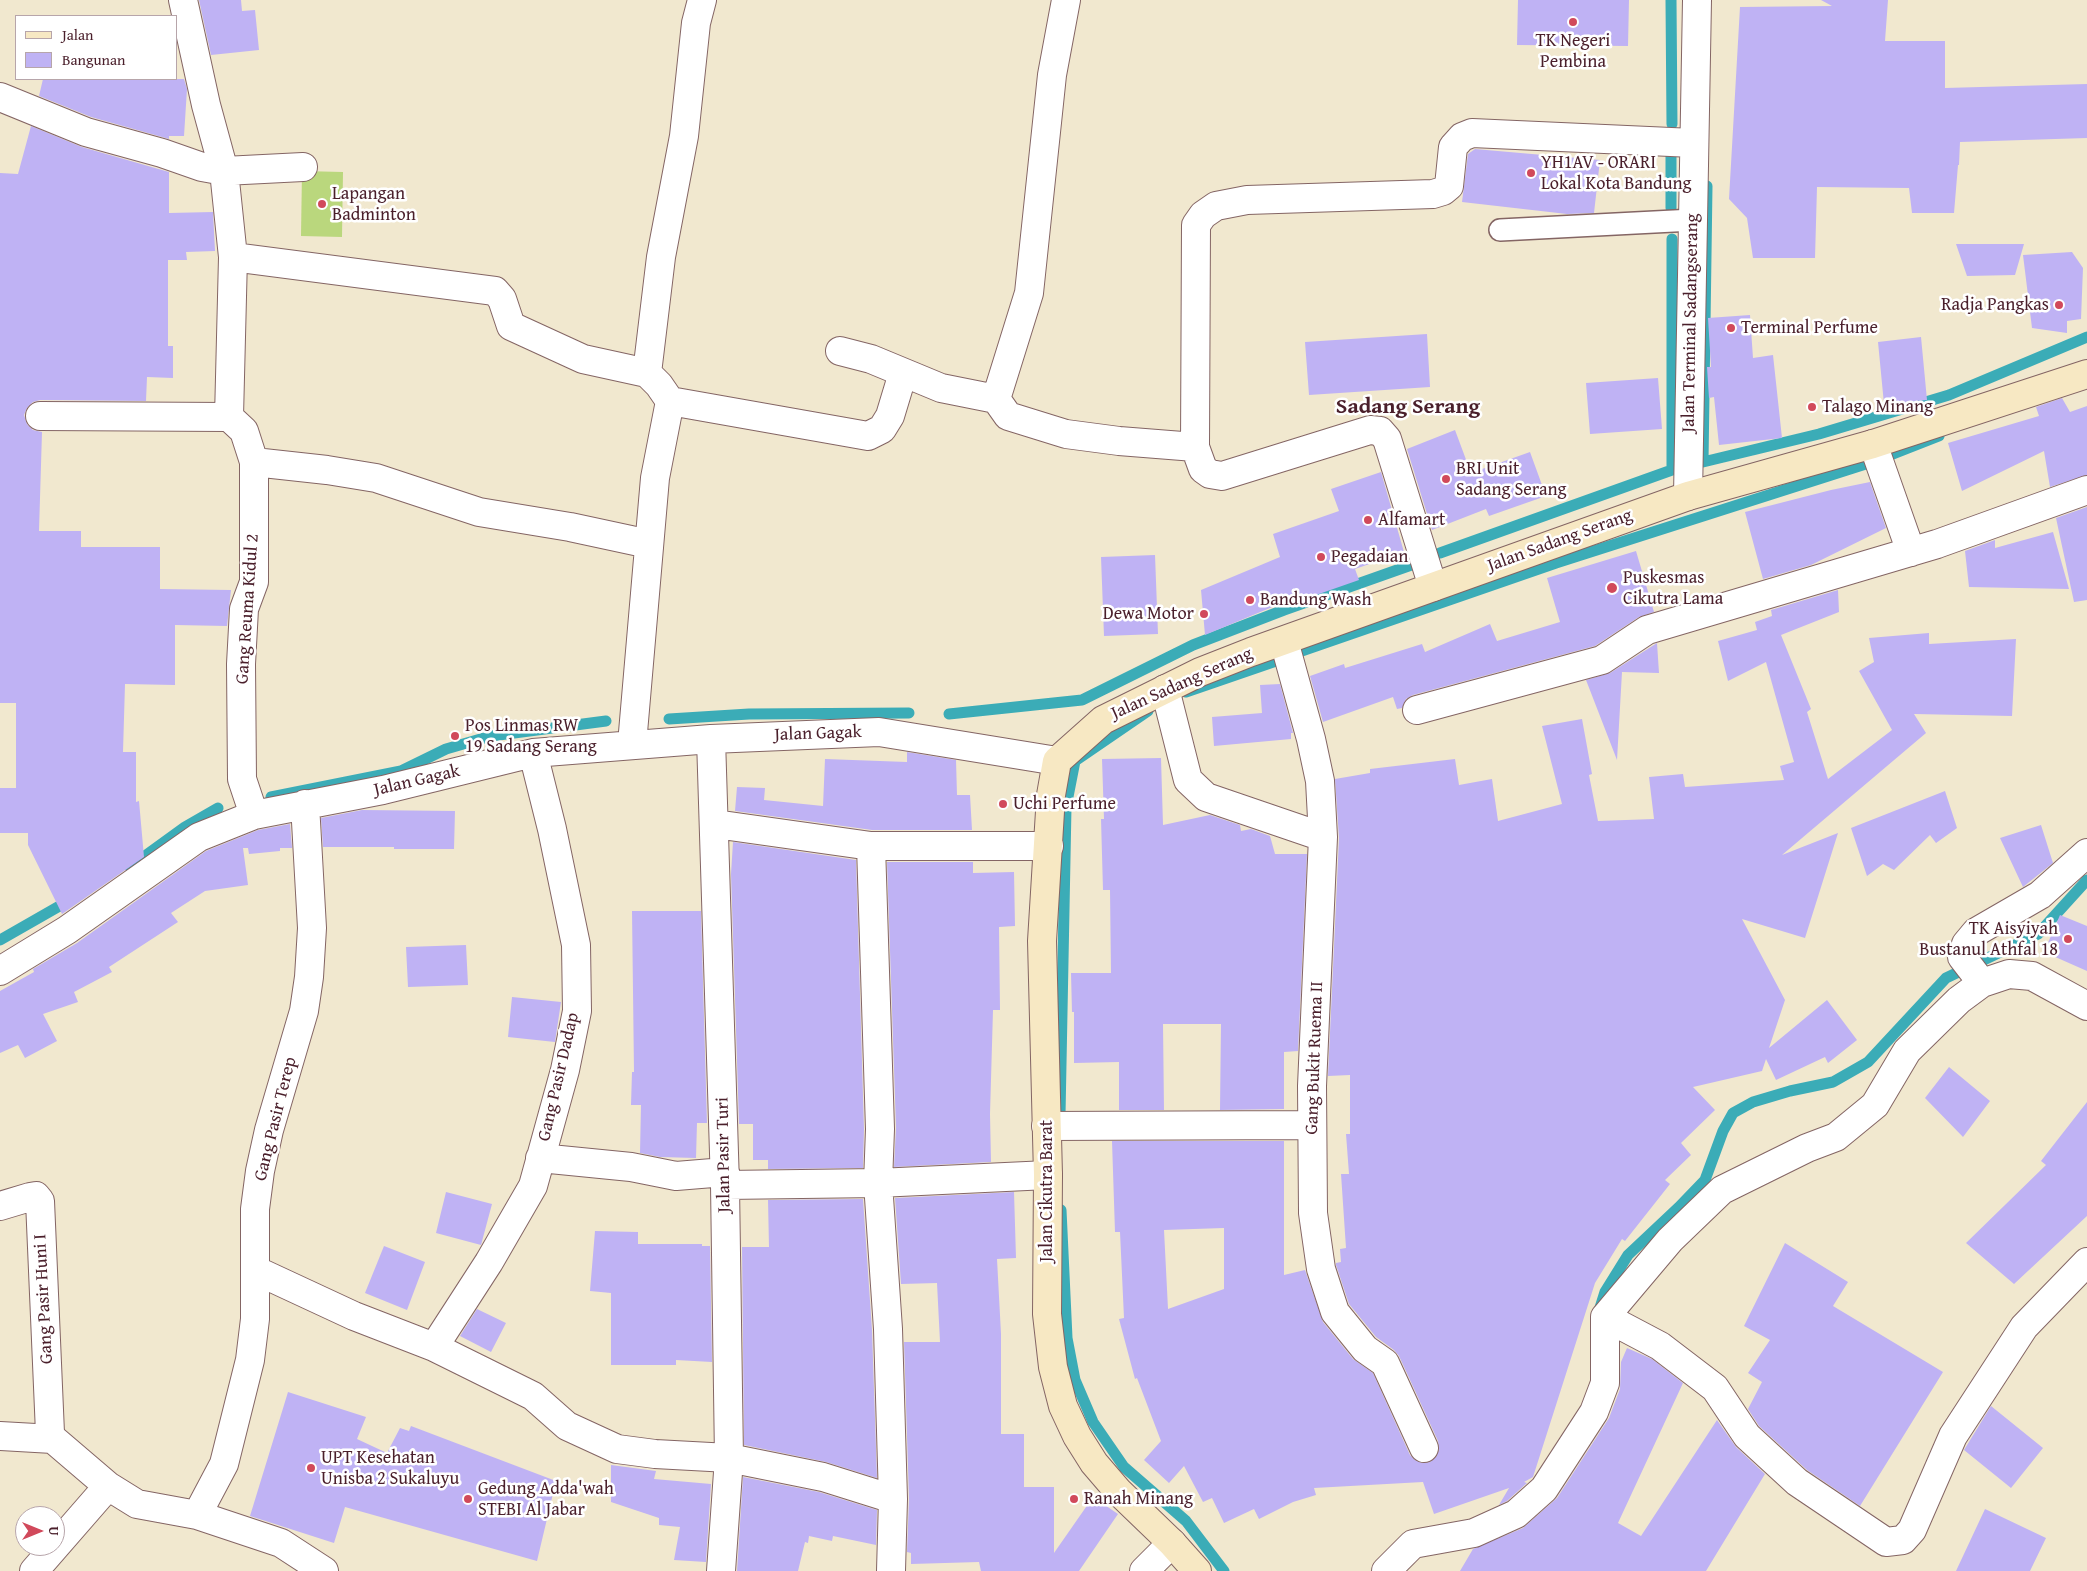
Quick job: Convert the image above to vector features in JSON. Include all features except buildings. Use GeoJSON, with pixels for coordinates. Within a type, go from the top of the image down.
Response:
{"type":"FeatureCollection","features":[{"type":"Feature","properties":{"kind":"main road","name":"Jalan Sadang Serang"},"geometry":{"type":"LineString","coordinates":[[1057,761],[1103,720],[1217,665],[1688,496],[1873,444],[2087,374]]}},
{"type":"Feature","properties":{"kind":"main road","name":"Jalan Cikutra Barat"},"geometry":{"type":"LineString","coordinates":[[1057,761],[1051,795],[1042,941],[1048,1175],[1047,1314],[1053,1367],[1063,1406],[1077,1436],[1094,1463],[1118,1491],[1172,1543],[1197,1571]]}},
{"type":"Feature","properties":{"kind":"street"},"geometry":{"type":"LineString","coordinates":[[40,416],[229,418],[233,257],[224,170],[206,105],[184,0]]}},
{"type":"Feature","properties":{"kind":"street"},"geometry":{"type":"LineString","coordinates":[[647,373],[661,257],[684,136],[696,23],[702,0]]}},
{"type":"Feature","properties":{"kind":"street"},"geometry":{"type":"LineString","coordinates":[[996,399],[1028,292],[1052,76],[1066,0]]}},
{"type":"Feature","properties":{"kind":"street","name":"Jalan Terminal Sadangserang"},"geometry":{"type":"LineString","coordinates":[[1688,496],[1697,0]]}},
{"type":"Feature","properties":{"kind":"street"},"geometry":{"type":"LineString","coordinates":[[0,97],[86,132],[162,153],[202,167],[224,170],[303,167]]}},
{"type":"Feature","properties":{"kind":"street"},"geometry":{"type":"LineString","coordinates":[[1433,587],[1388,439],[1380,431],[1370,430],[1222,476],[1210,474],[1203,469],[1195,447],[1196,225],[1203,215],[1216,206],[1248,200],[1433,194],[1443,192],[1449,186],[1453,147],[1462,137],[1472,133],[1693,143]]}},
{"type":"Feature","properties":{"kind":"street"},"geometry":{"type":"LineString","coordinates":[[233,257],[495,291],[502,299],[511,326],[583,360],[647,373],[659,385],[670,401],[868,436],[882,430],[890,416],[904,373]]}},
{"type":"Feature","properties":{"kind":"street"},"geometry":{"type":"LineString","coordinates":[[840,351],[871,359],[941,388],[996,399],[1008,416],[1066,434],[1119,441],[1195,447]]}},
{"type":"Feature","properties":{"kind":"street"},"geometry":{"type":"LineString","coordinates":[[632,744],[655,478],[670,401]]}},
{"type":"Feature","properties":{"kind":"street","name":"Gang Reuma Kidul 2"},"geometry":{"type":"LineString","coordinates":[[229,418],[244,431],[254,462],[254,582],[244,609],[241,664],[242,779],[254,815]]}},
{"type":"Feature","properties":{"kind":"street"},"geometry":{"type":"LineString","coordinates":[[1873,444],[1911,552]]}},
{"type":"Feature","properties":{"kind":"street"},"geometry":{"type":"LineString","coordinates":[[254,462],[327,470],[376,478],[479,512],[570,527],[649,544]]}},
{"type":"Feature","properties":{"kind":"street"},"geometry":{"type":"LineString","coordinates":[[1417,710],[1602,660],[1647,630],[1911,552],[2087,490]]}},
{"type":"Feature","properties":{"kind":"street","name":"Gang Bukit Ruema II"},"geometry":{"type":"LineString","coordinates":[[1284,640],[1311,739],[1320,781],[1324,837],[1312,1086],[1313,1213],[1321,1269],[1336,1312],[1365,1349],[1384,1363],[1424,1448]]}},
{"type":"Feature","properties":{"kind":"street"},"geometry":{"type":"LineString","coordinates":[[1165,689],[1188,780],[1194,786],[1206,797],[1324,837]]}},
{"type":"Feature","properties":{"kind":"street","name":"Jalan Gagak"},"geometry":{"type":"LineString","coordinates":[[0,971],[67,930],[199,837],[254,815],[383,790],[532,753],[711,739],[879,732],[1057,761]]}},
{"type":"Feature","properties":{"kind":"street","name":"Jalan Pasir Turi"},"geometry":{"type":"LineString","coordinates":[[711,739],[725,1178],[729,1458],[721,1571]]}},
{"type":"Feature","properties":{"kind":"street","name":"Gang Pasir Dadap"},"geometry":{"type":"LineString","coordinates":[[434,1347],[489,1262],[533,1186],[565,1070],[577,1011],[576,946],[552,829],[532,753]]}},
{"type":"Feature","properties":{"kind":"street","name":"Gang Pasir Terep"},"geometry":{"type":"LineString","coordinates":[[197,1515],[224,1464],[250,1360],[255,1319],[256,1209],[260,1171],[269,1130],[304,1011],[309,977],[312,928],[304,804]]}},
{"type":"Feature","properties":{"kind":"street"},"geometry":{"type":"LineString","coordinates":[[715,824],[871,846],[1049,846]]}},
{"type":"Feature","properties":{"kind":"street"},"geometry":{"type":"LineString","coordinates":[[871,846],[879,1119],[878,1184],[888,1329],[893,1499],[890,1571]]}},
{"type":"Feature","properties":{"kind":"street"},"geometry":{"type":"LineString","coordinates":[[1982,982],[1962,957],[1966,944],[1976,932],[2040,895],[2087,853]]}},
{"type":"Feature","properties":{"kind":"street"},"geometry":{"type":"LineString","coordinates":[[1386,1571],[1413,1544],[1474,1533],[1516,1514],[1544,1489],[1594,1412],[1605,1382],[1605,1317],[1670,1240],[1722,1190],[1807,1148],[1836,1137],[1874,1104],[1907,1051],[1960,1000],[1982,982],[2009,974],[2032,976],[2087,1006]]}},
{"type":"Feature","properties":{"kind":"street"},"geometry":{"type":"LineString","coordinates":[[1046,1126],[1312,1125]]}},
{"type":"Feature","properties":{"kind":"street"},"geometry":{"type":"LineString","coordinates":[[540,1158],[631,1167],[676,1176],[878,1184],[1048,1175]]}},
{"type":"Feature","properties":{"kind":"street","name":"Gang Pasir Huni I"},"geometry":{"type":"LineString","coordinates":[[0,1206],[36,1196],[40,1201],[50,1433],[53,1439]]}},
{"type":"Feature","properties":{"kind":"street"},"geometry":{"type":"LineString","coordinates":[[1605,1317],[1660,1346],[1715,1388],[1747,1436],[1790,1476],[1886,1542],[1903,1540],[1912,1530],[1953,1436],[2024,1327],[2087,1262]]}},
{"type":"Feature","properties":{"kind":"street"},"geometry":{"type":"LineString","coordinates":[[255,1270],[354,1316],[434,1347],[533,1396],[567,1426],[618,1449],[655,1454],[729,1458],[823,1477],[893,1499]]}},
{"type":"Feature","properties":{"kind":"street"},"geometry":{"type":"LineString","coordinates":[[0,1436],[53,1439],[100,1496],[197,1515],[281,1543],[324,1571]]}},
{"type":"Feature","properties":{"kind":"street"},"geometry":{"type":"LineString","coordinates":[[34,1571],[100,1496]]}},
{"type":"Feature","properties":{"kind":"street"},"geometry":{"type":"LineString","coordinates":[[1144,1571],[1172,1543]]}},
{"type":"Feature","properties":{"kind":"lane"},"geometry":{"type":"LineString","coordinates":[[1500,230],[1693,220]]}},
{"type":"Feature","properties":{"kind":"green space","name":"Lapangan Badminton"},"geometry":{"type":"Polygon","coordinates":[[[302,171],[343,172],[342,237],[301,236],[302,171]]]}},
{"type":"Feature","properties":{"kind":"waterway"},"geometry":{"type":"LineString","coordinates":[[1671,0],[1672,124]]}},
{"type":"Feature","properties":{"kind":"waterway"},"geometry":{"type":"LineString","coordinates":[[1671,154],[1671,208]]}},
{"type":"Feature","properties":{"kind":"waterway"},"geometry":{"type":"LineString","coordinates":[[1707,186],[1703,462],[1819,434],[1949,395],[2087,337]]}},
{"type":"Feature","properties":{"kind":"waterway"},"geometry":{"type":"LineString","coordinates":[[1440,553],[1672,470],[1672,239]]}},
{"type":"Feature","properties":{"kind":"waterway"},"geometry":{"type":"LineString","coordinates":[[1888,456],[1939,436]]}},
{"type":"Feature","properties":{"kind":"waterway"},"geometry":{"type":"LineString","coordinates":[[1293,654],[1556,563],[1872,462]]}},
{"type":"Feature","properties":{"kind":"waterway"},"geometry":{"type":"LineString","coordinates":[[949,714],[1082,700],[1193,645],[1284,610],[1417,563]]}},
{"type":"Feature","properties":{"kind":"waterway"},"geometry":{"type":"LineString","coordinates":[[1186,692],[1279,660]]}},
{"type":"Feature","properties":{"kind":"waterway"},"geometry":{"type":"LineString","coordinates":[[1060,1115],[1066,807],[1075,761],[1148,711]]}},
{"type":"Feature","properties":{"kind":"waterway"},"geometry":{"type":"LineString","coordinates":[[669,719],[749,714],[909,713]]}},
{"type":"Feature","properties":{"kind":"waterway"},"geometry":{"type":"LineString","coordinates":[[271,797],[401,771],[446,749],[491,736],[606,721]]}},
{"type":"Feature","properties":{"kind":"waterway"},"geometry":{"type":"LineString","coordinates":[[129,866],[185,827],[218,808]]}},
{"type":"Feature","properties":{"kind":"waterway"},"geometry":{"type":"LineString","coordinates":[[1599,1311],[1605,1292],[1628,1255],[1705,1180],[1723,1131],[1733,1113],[1753,1102],[1790,1091],[1833,1082],[1868,1062],[1946,978],[2038,934],[2087,880]]}},
{"type":"Feature","properties":{"kind":"waterway"},"geometry":{"type":"LineString","coordinates":[[0,940],[70,900]]}},
{"type":"Feature","properties":{"kind":"waterway"},"geometry":{"type":"LineString","coordinates":[[1061,1210],[1067,1338],[1075,1380],[1093,1422],[1124,1467],[1186,1521],[1224,1571]]}},
{"type":"Feature","properties":{"kind":"place","name":"TK Negeri Pembina"},"geometry":{"type":"Point","coordinates":[1573,22]}},
{"type":"Feature","properties":{"kind":"place","name":"YH1AV - ORARI Lokal Kota Bandung"},"geometry":{"type":"Point","coordinates":[1531,173]}},
{"type":"Feature","properties":{"kind":"place","name":"Lapangan Badminton"},"geometry":{"type":"Point","coordinates":[322,204]}},
{"type":"Feature","properties":{"kind":"place","name":"Radja Pangkas"},"geometry":{"type":"Point","coordinates":[2059,305]}},
{"type":"Feature","properties":{"kind":"place","name":"Terminal Perfume"},"geometry":{"type":"Point","coordinates":[1731,328]}},
{"type":"Feature","properties":{"kind":"place","name":"Talago Minang"},"geometry":{"type":"Point","coordinates":[1812,407]}},
{"type":"Feature","properties":{"kind":"place","name":"BRI Unit Sadang Serang"},"geometry":{"type":"Point","coordinates":[1446,479]}},
{"type":"Feature","properties":{"kind":"place","name":"Alfamart"},"geometry":{"type":"Point","coordinates":[1368,520]}},
{"type":"Feature","properties":{"kind":"place","name":"Pegadaian"},"geometry":{"type":"Point","coordinates":[1321,557]}},
{"type":"Feature","properties":{"kind":"place","name":"Puskesmas Cikutra Lama"},"geometry":{"type":"Point","coordinates":[1612,588]}},
{"type":"Feature","properties":{"kind":"place","name":"Bandung Wash"},"geometry":{"type":"Point","coordinates":[1250,600]}},
{"type":"Feature","properties":{"kind":"place","name":"Dewa Motor"},"geometry":{"type":"Point","coordinates":[1204,614]}},
{"type":"Feature","properties":{"kind":"place","name":"Pos Linmas RW 19 Sadang Serang"},"geometry":{"type":"Point","coordinates":[455,736]}},
{"type":"Feature","properties":{"kind":"place","name":"Uchi Perfume"},"geometry":{"type":"Point","coordinates":[1003,804]}},
{"type":"Feature","properties":{"kind":"place","name":"TK Aisyiyah Bustanul Athfal 18"},"geometry":{"type":"Point","coordinates":[2068,939]}},
{"type":"Feature","properties":{"kind":"place","name":"UPT Kesehatan Unisba 2 Sukaluyu"},"geometry":{"type":"Point","coordinates":[311,1468]}},
{"type":"Feature","properties":{"kind":"place","name":"Gedung Adda'wah STEBI Al Jabar"},"geometry":{"type":"Point","coordinates":[468,1499]}},
{"type":"Feature","properties":{"kind":"place","name":"Ranah Minang"},"geometry":{"type":"Point","coordinates":[1074,1499]}},
{"type":"Feature","properties":{"kind":"district","name":"Sadang Serang"},"geometry":{"type":"Point","coordinates":[1408,407]}}]}
